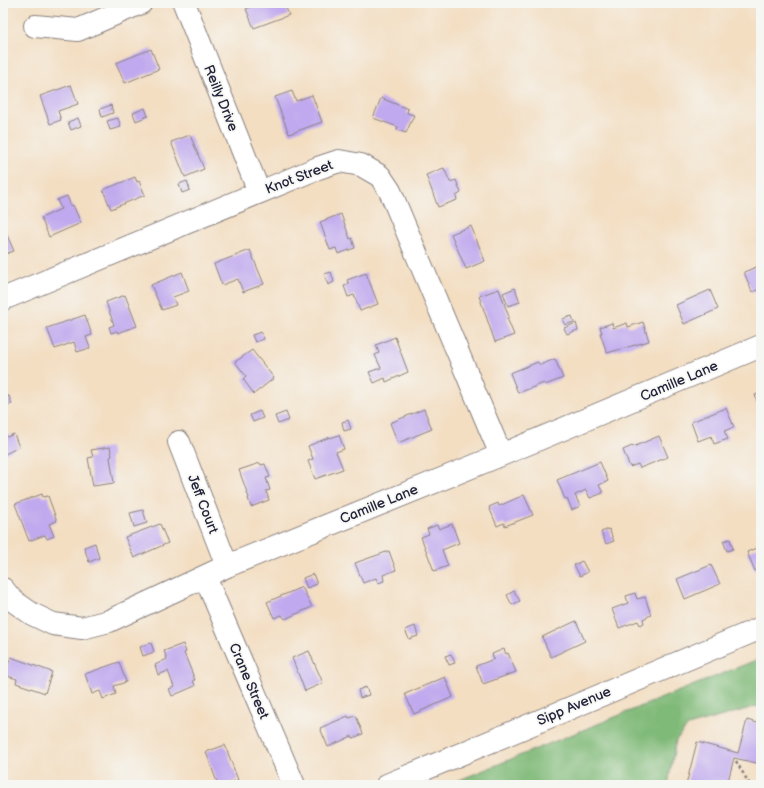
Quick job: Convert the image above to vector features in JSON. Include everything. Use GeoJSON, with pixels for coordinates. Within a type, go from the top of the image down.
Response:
{"type":"FeatureCollection","features":[{"type":"Feature","properties":{"kind":"street"},"geometry":{"type":"LineString","coordinates":[[35,26],[78,30],[141,3]]}},
{"type":"Feature","properties":{"kind":"street","name":"Reilly Drive"},"geometry":{"type":"LineString","coordinates":[[184,3],[259,192]]}},
{"type":"Feature","properties":{"kind":"street","name":"Knot Street"},"geometry":{"type":"LineString","coordinates":[[3,299],[318,168],[339,161],[361,165],[380,176],[390,191],[501,455]]}},
{"type":"Feature","properties":{"kind":"street","name":"Camille Lane"},"geometry":{"type":"LineString","coordinates":[[3,589],[12,600],[32,614],[53,624],[82,628],[109,621],[227,566],[501,455],[761,346]]}},
{"type":"Feature","properties":{"kind":"street","name":"Jeff Court"},"geometry":{"type":"LineString","coordinates":[[179,442],[227,566]]}},
{"type":"Feature","properties":{"kind":"street","name":"Crane Street"},"geometry":{"type":"LineString","coordinates":[[205,577],[294,785]]}},
{"type":"Feature","properties":{"kind":"street","name":"Sipp Avenue"},"geometry":{"type":"LineString","coordinates":[[386,785],[761,628]]}},
{"type":"Feature","properties":{"kind":"path"},"geometry":{"type":"LineString","coordinates":[[736,761],[750,785]]}},
{"type":"Feature","properties":{"kind":"green space"},"geometry":{"type":"Polygon","coordinates":[[[761,658],[761,705],[688,726],[676,740],[668,785],[447,785],[761,658]]]}},
{"type":"Feature","properties":{"kind":"building"},"geometry":{"type":"Polygon","coordinates":[[[261,3],[284,3],[289,15],[254,28],[246,9],[261,3]]]}},
{"type":"Feature","properties":{"kind":"building"},"geometry":{"type":"Polygon","coordinates":[[[151,49],[159,69],[125,83],[116,63],[151,49]]]}},
{"type":"Feature","properties":{"kind":"building"},"geometry":{"type":"Polygon","coordinates":[[[71,85],[78,104],[58,111],[61,120],[50,124],[40,96],[71,85]]]}},
{"type":"Feature","properties":{"kind":"building"},"geometry":{"type":"Polygon","coordinates":[[[292,91],[296,101],[312,95],[322,122],[289,134],[275,97],[292,91]]]}},
{"type":"Feature","properties":{"kind":"building"},"geometry":{"type":"Polygon","coordinates":[[[381,98],[408,109],[407,113],[414,115],[406,133],[397,130],[398,127],[373,118],[381,98]]]}},
{"type":"Feature","properties":{"kind":"building"},"geometry":{"type":"Polygon","coordinates":[[[111,105],[113,113],[102,117],[100,109],[111,105]]]}},
{"type":"Feature","properties":{"kind":"building"},"geometry":{"type":"Polygon","coordinates":[[[145,108],[148,116],[136,121],[133,113],[145,108]]]}},
{"type":"Feature","properties":{"kind":"building"},"geometry":{"type":"Polygon","coordinates":[[[78,118],[81,126],[71,130],[68,122],[78,118]]]}},
{"type":"Feature","properties":{"kind":"building"},"geometry":{"type":"Polygon","coordinates":[[[118,118],[121,127],[110,130],[107,121],[118,118]]]}},
{"type":"Feature","properties":{"kind":"building"},"geometry":{"type":"Polygon","coordinates":[[[190,135],[204,169],[185,177],[171,142],[190,135]]]}},
{"type":"Feature","properties":{"kind":"building"},"geometry":{"type":"Polygon","coordinates":[[[444,168],[450,182],[456,180],[461,193],[456,196],[457,200],[438,207],[426,175],[444,168]]]}},
{"type":"Feature","properties":{"kind":"building"},"geometry":{"type":"Polygon","coordinates":[[[135,177],[137,182],[139,181],[145,195],[111,209],[103,190],[135,177]]]}},
{"type":"Feature","properties":{"kind":"building"},"geometry":{"type":"Polygon","coordinates":[[[187,181],[190,190],[182,193],[179,184],[187,181]]]}},
{"type":"Feature","properties":{"kind":"building"},"geometry":{"type":"Polygon","coordinates":[[[67,196],[81,223],[49,237],[41,218],[61,209],[57,200],[67,196]]]}},
{"type":"Feature","properties":{"kind":"building"},"geometry":{"type":"Polygon","coordinates":[[[341,214],[355,248],[338,254],[336,248],[330,250],[320,222],[341,214]]]}},
{"type":"Feature","properties":{"kind":"building"},"geometry":{"type":"Polygon","coordinates":[[[471,226],[485,261],[466,269],[451,234],[471,226]]]}},
{"type":"Feature","properties":{"kind":"building"},"geometry":{"type":"Polygon","coordinates":[[[6,233],[14,251],[5,254],[3,253],[3,234],[6,233]]]}},
{"type":"Feature","properties":{"kind":"building"},"geometry":{"type":"Polygon","coordinates":[[[250,250],[264,284],[243,292],[238,279],[222,285],[214,264],[250,250]]]}},
{"type":"Feature","properties":{"kind":"building"},"geometry":{"type":"Polygon","coordinates":[[[761,265],[761,289],[752,292],[744,272],[761,265]]]}},
{"type":"Feature","properties":{"kind":"building"},"geometry":{"type":"Polygon","coordinates":[[[182,272],[189,291],[173,297],[176,305],[162,310],[151,285],[182,272]]]}},
{"type":"Feature","properties":{"kind":"building"},"geometry":{"type":"Polygon","coordinates":[[[331,272],[334,282],[328,285],[324,274],[331,272]]]}},
{"type":"Feature","properties":{"kind":"building"},"geometry":{"type":"Polygon","coordinates":[[[366,273],[378,304],[360,311],[354,295],[348,297],[344,286],[349,284],[347,280],[366,273]]]}},
{"type":"Feature","properties":{"kind":"building"},"geometry":{"type":"Polygon","coordinates":[[[515,288],[520,302],[508,306],[503,293],[515,288]]]}},
{"type":"Feature","properties":{"kind":"building"},"geometry":{"type":"Polygon","coordinates":[[[499,289],[509,317],[507,318],[514,335],[495,342],[479,296],[499,289]]]}},
{"type":"Feature","properties":{"kind":"building"},"geometry":{"type":"Polygon","coordinates":[[[710,290],[718,309],[684,324],[676,305],[710,290]]]}},
{"type":"Feature","properties":{"kind":"building"},"geometry":{"type":"Polygon","coordinates":[[[125,295],[137,326],[118,333],[117,331],[111,333],[109,327],[114,325],[106,302],[125,295]]]}},
{"type":"Feature","properties":{"kind":"building"},"geometry":{"type":"Polygon","coordinates":[[[85,315],[92,335],[86,337],[90,348],[77,352],[74,342],[55,349],[47,328],[85,315]]]}},
{"type":"Feature","properties":{"kind":"building"},"geometry":{"type":"Polygon","coordinates":[[[572,316],[574,322],[565,325],[562,319],[572,316]]]}},
{"type":"Feature","properties":{"kind":"building"},"geometry":{"type":"Polygon","coordinates":[[[643,322],[649,341],[607,353],[600,333],[602,333],[600,327],[612,323],[613,328],[627,323],[628,327],[643,322]]]}},
{"type":"Feature","properties":{"kind":"building"},"geometry":{"type":"Polygon","coordinates":[[[576,323],[578,330],[567,334],[564,328],[576,323]]]}},
{"type":"Feature","properties":{"kind":"building"},"geometry":{"type":"Polygon","coordinates":[[[261,332],[264,339],[255,342],[252,335],[261,332]]]}},
{"type":"Feature","properties":{"kind":"building"},"geometry":{"type":"Polygon","coordinates":[[[395,337],[408,372],[386,382],[385,378],[374,383],[369,372],[381,368],[375,355],[379,353],[376,345],[395,337]]]}},
{"type":"Feature","properties":{"kind":"building"},"geometry":{"type":"Polygon","coordinates":[[[252,350],[274,378],[254,394],[243,379],[246,376],[235,362],[252,350]]]}},
{"type":"Feature","properties":{"kind":"building"},"geometry":{"type":"Polygon","coordinates":[[[555,359],[563,378],[545,385],[544,383],[518,393],[510,373],[538,362],[540,365],[555,359]]]}},
{"type":"Feature","properties":{"kind":"building"},"geometry":{"type":"Polygon","coordinates":[[[761,393],[761,406],[759,407],[755,395],[761,393]]]}},
{"type":"Feature","properties":{"kind":"building"},"geometry":{"type":"Polygon","coordinates":[[[9,396],[12,404],[3,407],[3,398],[9,396]]]}},
{"type":"Feature","properties":{"kind":"building"},"geometry":{"type":"Polygon","coordinates":[[[726,408],[734,427],[724,431],[728,439],[714,444],[711,436],[698,441],[691,422],[726,408]]]}},
{"type":"Feature","properties":{"kind":"building"},"geometry":{"type":"Polygon","coordinates":[[[424,409],[432,429],[398,443],[390,423],[424,409]]]}},
{"type":"Feature","properties":{"kind":"building"},"geometry":{"type":"Polygon","coordinates":[[[260,411],[263,418],[253,422],[250,415],[260,411]]]}},
{"type":"Feature","properties":{"kind":"building"},"geometry":{"type":"Polygon","coordinates":[[[286,412],[289,420],[278,424],[275,416],[286,412]]]}},
{"type":"Feature","properties":{"kind":"building"},"geometry":{"type":"Polygon","coordinates":[[[348,420],[351,429],[344,431],[342,422],[348,420]]]}},
{"type":"Feature","properties":{"kind":"building"},"geometry":{"type":"Polygon","coordinates":[[[3,427],[7,437],[14,434],[19,447],[3,455],[3,427]]]}},
{"type":"Feature","properties":{"kind":"building"},"geometry":{"type":"Polygon","coordinates":[[[339,435],[344,449],[336,452],[343,469],[315,479],[308,461],[313,459],[308,446],[339,435]]]}},
{"type":"Feature","properties":{"kind":"building"},"geometry":{"type":"Polygon","coordinates":[[[659,436],[668,457],[640,468],[638,464],[630,467],[623,450],[659,436]]]}},
{"type":"Feature","properties":{"kind":"building"},"geometry":{"type":"Polygon","coordinates":[[[110,447],[114,483],[93,486],[88,458],[93,457],[91,450],[110,447]]]}},
{"type":"Feature","properties":{"kind":"building"},"geometry":{"type":"Polygon","coordinates":[[[600,462],[608,481],[599,485],[603,493],[590,498],[586,490],[575,495],[580,506],[572,510],[567,498],[565,499],[557,480],[600,462]]]}},
{"type":"Feature","properties":{"kind":"building"},"geometry":{"type":"Polygon","coordinates":[[[260,463],[261,465],[265,464],[270,477],[266,478],[270,490],[266,491],[269,500],[251,507],[239,470],[260,463]]]}},
{"type":"Feature","properties":{"kind":"building"},"geometry":{"type":"Polygon","coordinates":[[[42,494],[43,497],[48,496],[57,521],[49,524],[54,536],[47,539],[45,535],[29,541],[15,504],[42,494]]]}},
{"type":"Feature","properties":{"kind":"building"},"geometry":{"type":"Polygon","coordinates":[[[524,495],[533,515],[505,526],[504,523],[497,526],[489,507],[498,503],[499,506],[524,495]]]}},
{"type":"Feature","properties":{"kind":"building"},"geometry":{"type":"Polygon","coordinates":[[[143,510],[147,523],[134,527],[130,513],[143,510]]]}},
{"type":"Feature","properties":{"kind":"building"},"geometry":{"type":"Polygon","coordinates":[[[160,524],[168,543],[134,558],[125,537],[160,524]]]}},
{"type":"Feature","properties":{"kind":"building"},"geometry":{"type":"Polygon","coordinates":[[[452,524],[459,543],[442,550],[448,566],[434,571],[421,537],[429,534],[427,529],[437,525],[439,529],[452,524]]]}},
{"type":"Feature","properties":{"kind":"building"},"geometry":{"type":"Polygon","coordinates":[[[609,529],[614,541],[606,544],[601,532],[609,529]]]}},
{"type":"Feature","properties":{"kind":"building"},"geometry":{"type":"Polygon","coordinates":[[[730,539],[733,549],[727,551],[723,541],[730,539]]]}},
{"type":"Feature","properties":{"kind":"building"},"geometry":{"type":"Polygon","coordinates":[[[95,543],[99,558],[89,562],[84,547],[95,543]]]}},
{"type":"Feature","properties":{"kind":"building"},"geometry":{"type":"Polygon","coordinates":[[[761,546],[761,568],[755,571],[747,552],[761,546]]]}},
{"type":"Feature","properties":{"kind":"building"},"geometry":{"type":"Polygon","coordinates":[[[389,551],[396,570],[383,575],[384,581],[378,583],[376,578],[363,583],[355,563],[389,551]]]}},
{"type":"Feature","properties":{"kind":"building"},"geometry":{"type":"Polygon","coordinates":[[[582,561],[588,572],[580,576],[574,565],[582,561]]]}},
{"type":"Feature","properties":{"kind":"building"},"geometry":{"type":"Polygon","coordinates":[[[711,565],[720,584],[685,599],[677,579],[711,565]]]}},
{"type":"Feature","properties":{"kind":"building"},"geometry":{"type":"Polygon","coordinates":[[[313,574],[317,584],[307,588],[303,578],[313,574]]]}},
{"type":"Feature","properties":{"kind":"building"},"geometry":{"type":"Polygon","coordinates":[[[302,587],[312,607],[285,619],[282,615],[274,618],[267,602],[302,587]]]}},
{"type":"Feature","properties":{"kind":"building"},"geometry":{"type":"Polygon","coordinates":[[[514,591],[520,601],[512,605],[507,595],[514,591]]]}},
{"type":"Feature","properties":{"kind":"building"},"geometry":{"type":"Polygon","coordinates":[[[635,593],[637,599],[645,597],[651,615],[643,619],[644,623],[640,625],[638,621],[619,628],[612,609],[628,603],[626,596],[635,593]]]}},
{"type":"Feature","properties":{"kind":"building"},"geometry":{"type":"Polygon","coordinates":[[[576,621],[585,641],[551,657],[542,637],[576,621]]]}},
{"type":"Feature","properties":{"kind":"building"},"geometry":{"type":"Polygon","coordinates":[[[415,626],[418,636],[409,639],[405,630],[415,626]]]}},
{"type":"Feature","properties":{"kind":"building"},"geometry":{"type":"Polygon","coordinates":[[[151,643],[154,652],[143,656],[140,647],[151,643]]]}},
{"type":"Feature","properties":{"kind":"building"},"geometry":{"type":"Polygon","coordinates":[[[183,644],[186,652],[184,653],[195,680],[193,680],[195,686],[172,696],[169,689],[174,687],[168,671],[158,675],[155,665],[167,659],[164,651],[183,644]]]}},
{"type":"Feature","properties":{"kind":"building"},"geometry":{"type":"Polygon","coordinates":[[[504,649],[506,654],[508,653],[516,672],[483,684],[476,666],[494,659],[492,654],[504,649]]]}},
{"type":"Feature","properties":{"kind":"building"},"geometry":{"type":"Polygon","coordinates":[[[309,651],[323,683],[305,691],[292,658],[309,651]]]}},
{"type":"Feature","properties":{"kind":"building"},"geometry":{"type":"Polygon","coordinates":[[[451,654],[455,663],[449,665],[445,656],[451,654]]]}},
{"type":"Feature","properties":{"kind":"building"},"geometry":{"type":"Polygon","coordinates":[[[11,657],[52,672],[45,693],[16,683],[17,679],[4,675],[11,657]]]}},
{"type":"Feature","properties":{"kind":"building"},"geometry":{"type":"Polygon","coordinates":[[[119,662],[126,682],[114,686],[116,694],[103,699],[100,691],[92,694],[85,674],[119,662]]]}},
{"type":"Feature","properties":{"kind":"building"},"geometry":{"type":"Polygon","coordinates":[[[445,677],[453,697],[414,714],[405,694],[445,677]]]}},
{"type":"Feature","properties":{"kind":"building"},"geometry":{"type":"Polygon","coordinates":[[[366,687],[369,695],[360,698],[358,690],[366,687]]]}},
{"type":"Feature","properties":{"kind":"building"},"geometry":{"type":"Polygon","coordinates":[[[348,716],[349,718],[356,716],[363,734],[353,738],[352,736],[328,747],[320,728],[348,716]]]}},
{"type":"Feature","properties":{"kind":"building"},"geometry":{"type":"Polygon","coordinates":[[[747,720],[761,724],[761,764],[734,758],[727,785],[686,785],[697,742],[738,753],[747,720]]]}},
{"type":"Feature","properties":{"kind":"building"},"geometry":{"type":"Polygon","coordinates":[[[225,745],[238,780],[224,785],[218,785],[206,752],[225,745]]]}}]}
